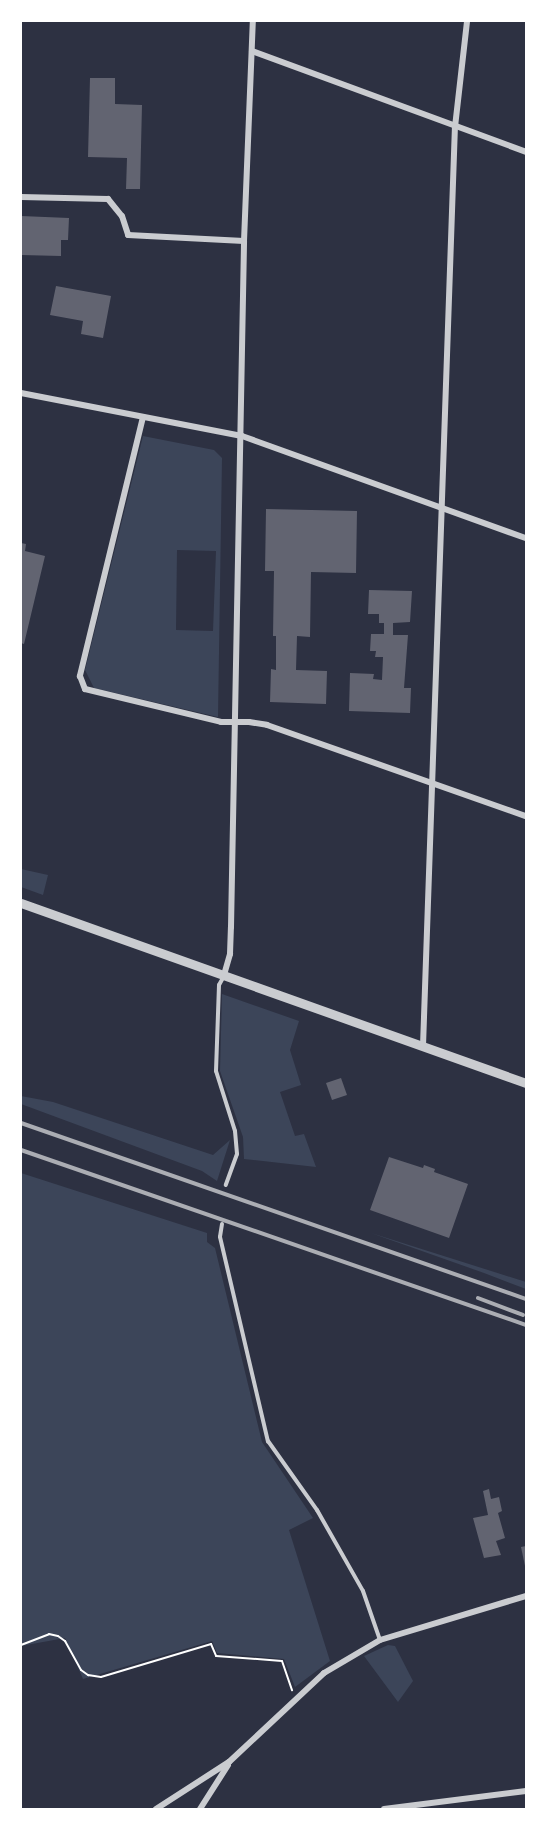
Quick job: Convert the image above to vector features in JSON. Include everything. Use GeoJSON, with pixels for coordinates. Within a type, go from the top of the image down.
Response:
{"type":"FeatureCollection","features":[{"type":"Feature","properties":{"kind":"street"},"geometry":{"type":"LineString","coordinates":[[224,975],[231,945],[244,241],[253,21]]}},
{"type":"Feature","properties":{"kind":"street"},"geometry":{"type":"LineString","coordinates":[[423,1046],[454,127],[467,21]]}},
{"type":"Feature","properties":{"kind":"street"},"geometry":{"type":"LineString","coordinates":[[252,51],[526,152]]}},
{"type":"Feature","properties":{"kind":"street"},"geometry":{"type":"LineString","coordinates":[[21,197],[108,199],[122,216],[128,235],[244,241]]}},
{"type":"Feature","properties":{"kind":"street"},"geometry":{"type":"LineString","coordinates":[[21,393],[242,436],[526,538]]}},
{"type":"Feature","properties":{"kind":"street"},"geometry":{"type":"LineString","coordinates":[[143,417],[80,676],[85,689],[221,722],[267,725],[526,816]]}},
{"type":"Feature","properties":{"kind":"street"},"geometry":{"type":"LineString","coordinates":[[21,903],[526,1083]]}},
{"type":"Feature","properties":{"kind":"street"},"geometry":{"type":"LineString","coordinates":[[156,1809],[230,1762],[324,1673],[380,1640],[526,1596]]}},
{"type":"Feature","properties":{"kind":"street"},"geometry":{"type":"LineString","coordinates":[[200,1809],[230,1762]]}},
{"type":"Feature","properties":{"kind":"street"},"geometry":{"type":"LineString","coordinates":[[384,1809],[526,1791]]}},
{"type":"Feature","properties":{"kind":"lane"},"geometry":{"type":"LineString","coordinates":[[224,975],[219,985],[216,1071],[235,1131],[237,1154],[226,1185]]}},
{"type":"Feature","properties":{"kind":"lane"},"geometry":{"type":"LineString","coordinates":[[222,1224],[220,1237],[268,1441],[317,1510],[363,1591],[380,1640]]}},
{"type":"Feature","properties":{"kind":"path"},"geometry":{"type":"LineString","coordinates":[[21,1645],[49,1634],[58,1636],[65,1641],[81,1670],[101,1677],[212,1644],[216,1656],[282,1661],[292,1691],[298,1697]]}},
{"type":"Feature","properties":{"kind":"shaded area"},"geometry":{"type":"Polygon","coordinates":[[[143,436],[214,450],[222,458],[218,717],[94,688],[85,670],[143,436]],[[177,550],[176,630],[213,631],[216,551],[177,550]]]}},
{"type":"Feature","properties":{"kind":"shaded area"},"geometry":{"type":"Polygon","coordinates":[[[21,869],[48,875],[43,895],[21,887],[21,869]]]}},
{"type":"Feature","properties":{"kind":"shaded area"},"geometry":{"type":"Polygon","coordinates":[[[222,994],[299,1021],[290,1050],[301,1085],[280,1092],[295,1136],[304,1134],[316,1167],[244,1159],[243,1137],[220,1071],[222,994]]]}},
{"type":"Feature","properties":{"kind":"shaded area"},"geometry":{"type":"Polygon","coordinates":[[[21,1096],[53,1102],[213,1155],[230,1140],[217,1181],[202,1171],[21,1104],[21,1096]]]}},
{"type":"Feature","properties":{"kind":"shaded area"},"geometry":{"type":"Polygon","coordinates":[[[21,1173],[207,1233],[207,1242],[215,1248],[262,1442],[313,1518],[289,1530],[330,1661],[295,1687],[284,1659],[217,1653],[212,1641],[83,1679],[65,1638],[21,1646],[21,1173]]]}},
{"type":"Feature","properties":{"kind":"shaded area"},"geometry":{"type":"Polygon","coordinates":[[[371,1233],[526,1282],[526,1289],[484,1273],[371,1233]]]}},
{"type":"Feature","properties":{"kind":"shaded area"},"geometry":{"type":"Polygon","coordinates":[[[388,1645],[395,1646],[413,1681],[398,1702],[364,1656],[388,1645]]]}},
{"type":"Feature","properties":{"kind":"building"},"geometry":{"type":"Polygon","coordinates":[[[90,78],[115,78],[115,104],[142,105],[140,189],[126,189],[127,158],[88,157],[90,78]]]}},
{"type":"Feature","properties":{"kind":"building"},"geometry":{"type":"Polygon","coordinates":[[[21,216],[69,218],[68,240],[61,240],[61,256],[21,255],[21,216]]]}},
{"type":"Feature","properties":{"kind":"building"},"geometry":{"type":"Polygon","coordinates":[[[56,286],[111,296],[103,338],[81,334],[83,321],[50,315],[56,286]]]}},
{"type":"Feature","properties":{"kind":"building"},"geometry":{"type":"Polygon","coordinates":[[[266,509],[357,511],[356,573],[311,572],[310,637],[297,636],[296,670],[327,671],[326,704],[270,702],[271,669],[276,670],[276,636],[273,636],[274,571],[265,571],[266,509]]]}},
{"type":"Feature","properties":{"kind":"building"},"geometry":{"type":"Polygon","coordinates":[[[21,543],[26,544],[25,551],[45,556],[24,644],[21,643],[21,543]]]}},
{"type":"Feature","properties":{"kind":"building"},"geometry":{"type":"Polygon","coordinates":[[[369,590],[412,591],[410,622],[393,623],[393,635],[408,635],[404,688],[411,688],[410,713],[349,711],[350,673],[374,674],[373,679],[382,680],[383,657],[375,657],[376,651],[370,651],[371,634],[384,634],[384,623],[379,623],[379,614],[368,614],[369,590]]]}},
{"type":"Feature","properties":{"kind":"building"},"geometry":{"type":"Polygon","coordinates":[[[341,1078],[347,1095],[332,1100],[326,1083],[341,1078]]]}},
{"type":"Feature","properties":{"kind":"building"},"geometry":{"type":"Polygon","coordinates":[[[389,1157],[423,1168],[424,1165],[435,1169],[434,1172],[468,1184],[449,1238],[370,1210],[389,1157]]]}},
{"type":"Feature","properties":{"kind":"building"},"geometry":{"type":"Polygon","coordinates":[[[489,1489],[491,1499],[499,1497],[502,1511],[498,1513],[505,1538],[496,1541],[501,1555],[484,1558],[473,1518],[488,1515],[483,1491],[489,1489]]]}},
{"type":"Feature","properties":{"kind":"building"},"geometry":{"type":"Polygon","coordinates":[[[526,1546],[526,1566],[525,1566],[521,1547],[526,1546]]]}},
{"type":"Feature","properties":{"kind":"railway"},"geometry":{"type":"LineString","coordinates":[[21,1123],[526,1299]]}},
{"type":"Feature","properties":{"kind":"railway"},"geometry":{"type":"LineString","coordinates":[[21,1150],[526,1325]]}},
{"type":"Feature","properties":{"kind":"railway"},"geometry":{"type":"LineString","coordinates":[[478,1298],[523,1315]]}}]}
